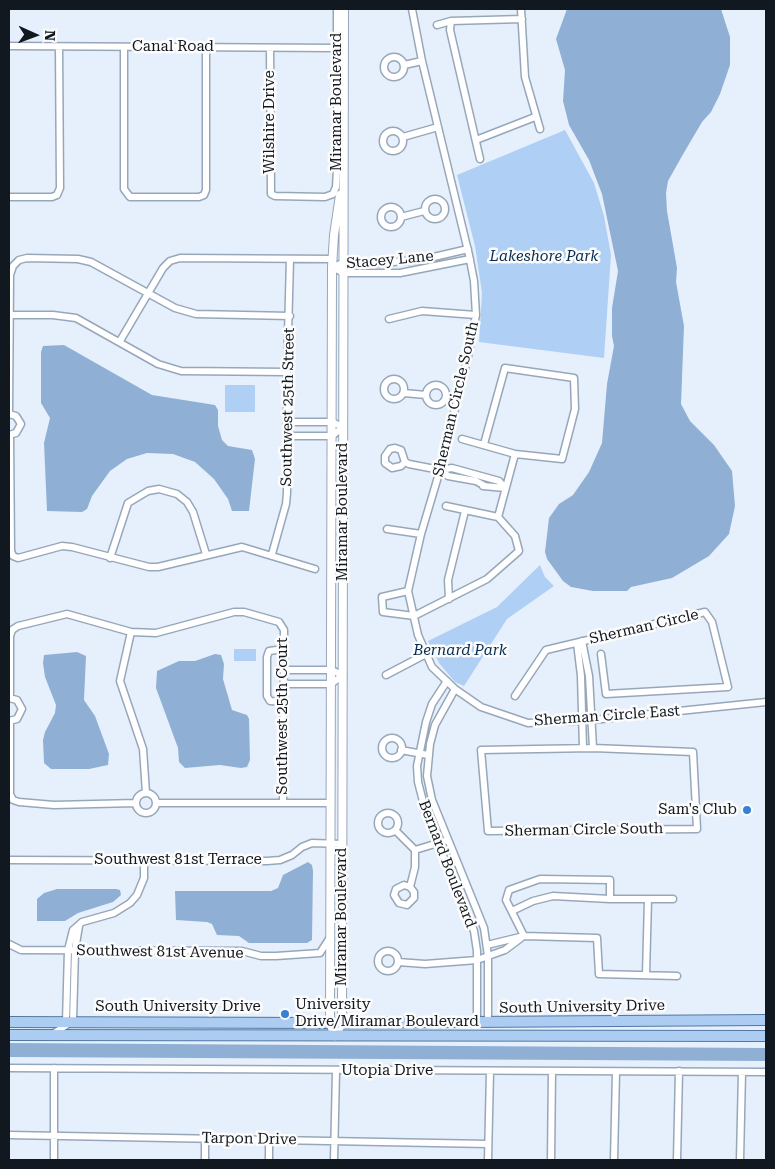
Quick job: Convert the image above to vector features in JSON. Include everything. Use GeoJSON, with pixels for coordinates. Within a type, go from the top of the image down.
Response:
{"type":"FeatureCollection","features":[{"type":"Feature","properties":{"kind":"main road","name":"South University Drive"},"geometry":{"type":"LineString","coordinates":[[9,1022],[483,1023],[766,1020]]}},
{"type":"Feature","properties":{"kind":"main road"},"geometry":{"type":"LineString","coordinates":[[79,1035],[96,1022]]}},
{"type":"Feature","properties":{"kind":"main road"},"geometry":{"type":"LineString","coordinates":[[730,1036],[736,1028],[766,1026]]}},
{"type":"Feature","properties":{"kind":"main road","name":"South University Drive"},"geometry":{"type":"LineString","coordinates":[[9,1035],[766,1036]]}},
{"type":"Feature","properties":{"kind":"street","name":"Miramar Boulevard"},"geometry":{"type":"LineString","coordinates":[[332,194],[336,187],[337,169],[337,9]]}},
{"type":"Feature","properties":{"kind":"street","name":"Miramar Boulevard"},"geometry":{"type":"LineString","coordinates":[[335,1036],[342,1023],[344,9]]}},
{"type":"Feature","properties":{"kind":"street","name":"Sherman Circle South"},"geometry":{"type":"LineString","coordinates":[[412,9],[422,61],[474,281],[476,315],[440,470],[421,534],[408,591],[418,635],[432,667],[455,689]]}},
{"type":"Feature","properties":{"kind":"street"},"geometry":{"type":"LineString","coordinates":[[521,9],[525,77],[540,129]]}},
{"type":"Feature","properties":{"kind":"street"},"geometry":{"type":"LineString","coordinates":[[437,25],[450,22],[522,20]]}},
{"type":"Feature","properties":{"kind":"street"},"geometry":{"type":"LineString","coordinates":[[450,22],[450,30],[480,159]]}},
{"type":"Feature","properties":{"kind":"street","name":"Canal Road"},"geometry":{"type":"LineString","coordinates":[[9,46],[337,48]]}},
{"type":"Feature","properties":{"kind":"street"},"geometry":{"type":"LineString","coordinates":[[9,197],[52,197],[58,194],[60,188],[59,47]]}},
{"type":"Feature","properties":{"kind":"street"},"geometry":{"type":"LineString","coordinates":[[124,47],[124,189],[130,197],[199,197],[204,195],[206,190],[206,48]]}},
{"type":"Feature","properties":{"kind":"street","name":"Wilshire Drive"},"geometry":{"type":"LineString","coordinates":[[270,48],[271,194],[275,196],[325,197],[332,194]]}},
{"type":"Feature","properties":{"kind":"street"},"geometry":{"type":"LineString","coordinates":[[404,65],[422,61]]}},
{"type":"Feature","properties":{"kind":"street"},"geometry":{"type":"LineString","coordinates":[[476,140],[536,117]]}},
{"type":"Feature","properties":{"kind":"street"},"geometry":{"type":"LineString","coordinates":[[403,137],[438,127]]}},
{"type":"Feature","properties":{"kind":"street","name":"Miramar Boulevard"},"geometry":{"type":"LineString","coordinates":[[335,1036],[330,1023],[332,263],[344,174]]}},
{"type":"Feature","properties":{"kind":"street"},"geometry":{"type":"LineString","coordinates":[[432,199],[439,200],[445,207],[442,217],[435,220],[428,218],[424,211],[427,202],[432,199]]}},
{"type":"Feature","properties":{"kind":"street"},"geometry":{"type":"LineString","coordinates":[[445,207],[457,204]]}},
{"type":"Feature","properties":{"kind":"street"},"geometry":{"type":"LineString","coordinates":[[401,216],[424,211]]}},
{"type":"Feature","properties":{"kind":"street","name":"Stacey Lane"},"geometry":{"type":"LineString","coordinates":[[332,263],[399,263],[468,250]]}},
{"type":"Feature","properties":{"kind":"street"},"geometry":{"type":"LineString","coordinates":[[290,316],[196,314],[175,308],[91,262],[69,259],[26,258],[19,260],[13,266],[10,274],[9,414],[18,418],[20,424],[16,433],[9,435],[11,551],[13,556],[18,558],[62,546],[72,547],[110,558],[158,568],[235,547],[272,554],[314,569]]}},
{"type":"Feature","properties":{"kind":"street"},"geometry":{"type":"LineString","coordinates":[[120,341],[163,268],[170,261],[180,258],[290,259],[332,263]]}},
{"type":"Feature","properties":{"kind":"street","name":"Southwest 25th Street"},"geometry":{"type":"LineString","coordinates":[[272,554],[286,504],[286,372],[290,316],[290,259]]}},
{"type":"Feature","properties":{"kind":"street","name":"Stacey Lane"},"geometry":{"type":"LineString","coordinates":[[332,263],[344,273],[400,273],[470,259]]}},
{"type":"Feature","properties":{"kind":"street"},"geometry":{"type":"LineString","coordinates":[[389,319],[422,311],[476,315]]}},
{"type":"Feature","properties":{"kind":"street"},"geometry":{"type":"LineString","coordinates":[[10,315],[53,315],[76,318],[158,364],[181,371],[286,372]]}},
{"type":"Feature","properties":{"kind":"street"},"geometry":{"type":"LineString","coordinates":[[462,439],[515,454],[562,459],[575,409],[574,378],[505,368],[484,444]]}},
{"type":"Feature","properties":{"kind":"street"},"geometry":{"type":"LineString","coordinates":[[438,385],[444,388],[445,398],[442,403],[435,405],[429,402],[426,395],[429,387],[438,385]]}},
{"type":"Feature","properties":{"kind":"street"},"geometry":{"type":"LineString","coordinates":[[404,393],[426,395]]}},
{"type":"Feature","properties":{"kind":"street"},"geometry":{"type":"LineString","coordinates":[[445,398],[457,400]]}},
{"type":"Feature","properties":{"kind":"street"},"geometry":{"type":"LineString","coordinates":[[287,422],[332,422],[343,427],[332,436],[287,436]]}},
{"type":"Feature","properties":{"kind":"street"},"geometry":{"type":"LineString","coordinates":[[498,517],[515,454]]}},
{"type":"Feature","properties":{"kind":"street"},"geometry":{"type":"LineString","coordinates":[[405,462],[440,470],[452,468],[499,481],[505,488]]}},
{"type":"Feature","properties":{"kind":"street"},"geometry":{"type":"LineString","coordinates":[[440,470],[448,476],[485,486],[505,488]]}},
{"type":"Feature","properties":{"kind":"street"},"geometry":{"type":"LineString","coordinates":[[473,482],[475,474]]}},
{"type":"Feature","properties":{"kind":"street"},"geometry":{"type":"LineString","coordinates":[[110,558],[128,503],[148,491],[159,489],[177,494],[187,502],[194,512],[206,554]]}},
{"type":"Feature","properties":{"kind":"street"},"geometry":{"type":"LineString","coordinates":[[408,591],[382,596],[383,612],[414,616],[487,579],[519,551],[515,536],[498,517],[446,506]]}},
{"type":"Feature","properties":{"kind":"street"},"geometry":{"type":"LineString","coordinates":[[449,599],[448,580],[464,511]]}},
{"type":"Feature","properties":{"kind":"street"},"geometry":{"type":"LineString","coordinates":[[386,529],[421,534]]}},
{"type":"Feature","properties":{"kind":"street","name":"Southwest 25th Court"},"geometry":{"type":"LineString","coordinates":[[131,632],[156,633],[234,612],[244,612],[279,622],[284,630],[283,803]]}},
{"type":"Feature","properties":{"kind":"street","name":"Sherman Circle"},"geometry":{"type":"LineString","coordinates":[[516,696],[546,650],[705,612],[712,622],[728,687],[606,694],[601,654]]}},
{"type":"Feature","properties":{"kind":"street"},"geometry":{"type":"LineString","coordinates":[[136,803],[54,805],[13,800],[10,794],[9,721],[20,717],[22,710],[17,700],[9,698],[12,630],[18,626],[67,614],[131,632],[120,681],[143,749],[146,792]]}},
{"type":"Feature","properties":{"kind":"street"},"geometry":{"type":"LineString","coordinates":[[579,642],[593,675],[595,696],[591,703]]}},
{"type":"Feature","properties":{"kind":"street"},"geometry":{"type":"LineString","coordinates":[[579,642],[583,720],[582,748]]}},
{"type":"Feature","properties":{"kind":"street"},"geometry":{"type":"LineString","coordinates":[[284,649],[269,651],[267,656],[267,696],[270,701],[284,702]]}},
{"type":"Feature","properties":{"kind":"street"},"geometry":{"type":"LineString","coordinates":[[386,675],[426,654]]}},
{"type":"Feature","properties":{"kind":"street"},"geometry":{"type":"LineString","coordinates":[[588,664],[593,748]]}},
{"type":"Feature","properties":{"kind":"street"},"geometry":{"type":"LineString","coordinates":[[284,670],[331,670],[342,675],[331,684],[284,684]]}},
{"type":"Feature","properties":{"kind":"street","name":"Bernard Boulevard"},"geometry":{"type":"LineString","coordinates":[[447,681],[432,704],[416,766],[420,796],[474,931],[483,1023]]}},
{"type":"Feature","properties":{"kind":"street"},"geometry":{"type":"LineString","coordinates":[[582,687],[590,686]]}},
{"type":"Feature","properties":{"kind":"street","name":"Bernard Boulevard"},"geometry":{"type":"LineString","coordinates":[[455,689],[435,725],[428,755],[428,776],[432,800],[478,910],[487,945],[488,956],[483,1023]]}},
{"type":"Feature","properties":{"kind":"street","name":"Sherman Circle East"},"geometry":{"type":"LineString","coordinates":[[455,689],[481,707],[528,723],[592,720],[766,702]]}},
{"type":"Feature","properties":{"kind":"street","name":"Sherman Circle South"},"geometry":{"type":"LineString","coordinates":[[593,748],[693,752],[697,829],[488,831],[481,750],[593,748]]}},
{"type":"Feature","properties":{"kind":"street"},"geometry":{"type":"LineString","coordinates":[[401,750],[428,755]]}},
{"type":"Feature","properties":{"kind":"street"},"geometry":{"type":"LineString","coordinates":[[146,792],[154,797],[156,803],[153,809],[147,813],[138,810],[136,803],[137,797],[146,792]]}},
{"type":"Feature","properties":{"kind":"street"},"geometry":{"type":"LineString","coordinates":[[156,803],[330,803]]}},
{"type":"Feature","properties":{"kind":"street"},"geometry":{"type":"LineString","coordinates":[[395,830],[415,850],[415,867],[410,887]]}},
{"type":"Feature","properties":{"kind":"street"},"geometry":{"type":"LineString","coordinates":[[415,850],[448,840]]}},
{"type":"Feature","properties":{"kind":"street","name":"Southwest 81st Terrace"},"geometry":{"type":"LineString","coordinates":[[9,860],[280,860],[312,843],[342,844]]}},
{"type":"Feature","properties":{"kind":"street"},"geometry":{"type":"LineString","coordinates":[[50,1035],[70,1022],[73,930],[91,919],[114,913],[130,903],[137,895],[144,878],[144,860]]}},
{"type":"Feature","properties":{"kind":"street"},"geometry":{"type":"LineString","coordinates":[[524,936],[506,900],[509,890],[540,879],[610,880],[610,899]]}},
{"type":"Feature","properties":{"kind":"street"},"geometry":{"type":"LineString","coordinates":[[512,911],[533,901],[553,896],[673,900]]}},
{"type":"Feature","properties":{"kind":"street"},"geometry":{"type":"LineString","coordinates":[[646,975],[648,899]]}},
{"type":"Feature","properties":{"kind":"street","name":"Southwest 81st Avenue"},"geometry":{"type":"LineString","coordinates":[[10,945],[21,950],[242,952],[261,956],[310,955],[320,953],[330,936]]}},
{"type":"Feature","properties":{"kind":"street"},"geometry":{"type":"LineString","coordinates":[[398,962],[425,964],[439,961],[477,960],[505,950],[524,936]]}},
{"type":"Feature","properties":{"kind":"street"},"geometry":{"type":"LineString","coordinates":[[487,945],[524,936],[597,938],[599,974],[677,976]]}},
{"type":"Feature","properties":{"kind":"street","name":"Utopia Drive"},"geometry":{"type":"LineString","coordinates":[[9,1068],[766,1072]]}},
{"type":"Feature","properties":{"kind":"street"},"geometry":{"type":"LineString","coordinates":[[54,1068],[54,1160]]}},
{"type":"Feature","properties":{"kind":"street"},"geometry":{"type":"LineString","coordinates":[[334,1160],[336,1071]]}},
{"type":"Feature","properties":{"kind":"street"},"geometry":{"type":"LineString","coordinates":[[551,1160],[552,1071]]}},
{"type":"Feature","properties":{"kind":"street"},"geometry":{"type":"LineString","coordinates":[[488,1160],[490,1072]]}},
{"type":"Feature","properties":{"kind":"street"},"geometry":{"type":"LineString","coordinates":[[614,1160],[616,1072]]}},
{"type":"Feature","properties":{"kind":"street"},"geometry":{"type":"LineString","coordinates":[[677,1160],[679,1072]]}},
{"type":"Feature","properties":{"kind":"street"},"geometry":{"type":"LineString","coordinates":[[740,1160],[742,1072]]}},
{"type":"Feature","properties":{"kind":"street","name":"Tarpon Drive"},"geometry":{"type":"LineString","coordinates":[[9,1135],[488,1144]]}},
{"type":"Feature","properties":{"kind":"street"},"geometry":{"type":"LineString","coordinates":[[205,1139],[205,1160]]}},
{"type":"Feature","properties":{"kind":"street"},"geometry":{"type":"LineString","coordinates":[[269,1139],[269,1160]]}},
{"type":"Feature","properties":{"kind":"green space","name":"Lakeshore Park"},"geometry":{"type":"Polygon","coordinates":[[[565,130],[594,183],[604,216],[611,255],[604,358],[479,342],[482,293],[475,246],[457,175],[565,130]]]}},
{"type":"Feature","properties":{"kind":"green space"},"geometry":{"type":"Polygon","coordinates":[[[225,385],[255,385],[255,412],[225,412],[225,385]]]}},
{"type":"Feature","properties":{"kind":"green space","name":"Bernard Park"},"geometry":{"type":"Polygon","coordinates":[[[540,565],[545,577],[554,586],[507,619],[464,686],[455,682],[439,663],[428,641],[497,607],[540,565]]]}},
{"type":"Feature","properties":{"kind":"green space"},"geometry":{"type":"Polygon","coordinates":[[[234,649],[256,649],[256,661],[234,661],[234,649]]]}},
{"type":"Feature","properties":{"kind":"shaded area"},"geometry":{"type":"Polygon","coordinates":[[[567,9],[721,9],[730,37],[730,65],[720,94],[711,112],[702,122],[668,181],[666,193],[667,211],[677,268],[676,282],[684,326],[681,404],[690,421],[714,445],[732,471],[735,506],[729,534],[709,556],[672,578],[631,587],[627,591],[593,591],[571,587],[563,581],[547,559],[545,552],[549,518],[559,504],[573,495],[589,472],[602,443],[607,384],[614,346],[612,308],[618,271],[602,194],[589,160],[569,125],[563,101],[565,70],[556,39],[567,9]]]}},
{"type":"Feature","properties":{"kind":"shaded area"},"geometry":{"type":"Polygon","coordinates":[[[64,345],[152,395],[215,405],[218,410],[218,426],[222,440],[228,446],[252,450],[255,459],[249,511],[232,511],[228,499],[214,479],[195,462],[173,454],[147,453],[127,459],[110,471],[92,496],[87,509],[82,512],[47,511],[44,443],[50,418],[41,403],[41,352],[43,346],[64,345]]]}},
{"type":"Feature","properties":{"kind":"shaded area"},"geometry":{"type":"Polygon","coordinates":[[[77,652],[86,656],[84,700],[95,716],[109,754],[108,765],[89,769],[51,769],[44,763],[43,740],[55,713],[56,705],[45,677],[44,655],[77,652]]]}},
{"type":"Feature","properties":{"kind":"shaded area"},"geometry":{"type":"Polygon","coordinates":[[[215,654],[221,655],[224,664],[223,679],[232,710],[247,715],[249,719],[250,760],[247,767],[241,768],[220,765],[185,768],[179,762],[178,748],[156,688],[157,671],[179,661],[195,661],[215,654]]]}},
{"type":"Feature","properties":{"kind":"shaded area"},"geometry":{"type":"Polygon","coordinates":[[[308,862],[312,865],[313,871],[312,940],[307,943],[249,943],[239,936],[217,935],[212,924],[207,922],[176,920],[175,891],[271,891],[278,888],[283,875],[308,862]]]}},
{"type":"Feature","properties":{"kind":"shaded area"},"geometry":{"type":"Polygon","coordinates":[[[57,889],[116,889],[120,890],[121,895],[113,902],[78,913],[65,921],[37,921],[37,899],[44,893],[57,889]]]}},
{"type":"Feature","properties":{"kind":"shaded area"},"geometry":{"type":"Polygon","coordinates":[[[9,1043],[766,1048],[766,1061],[9,1057],[9,1043]]]}},
{"type":"Feature","properties":{"kind":"place","name":"Sam's Club"},"geometry":{"type":"Point","coordinates":[747,810]}},
{"type":"Feature","properties":{"kind":"place","name":"University Drive/Miramar Boulevard"},"geometry":{"type":"Point","coordinates":[285,1014]}}]}
